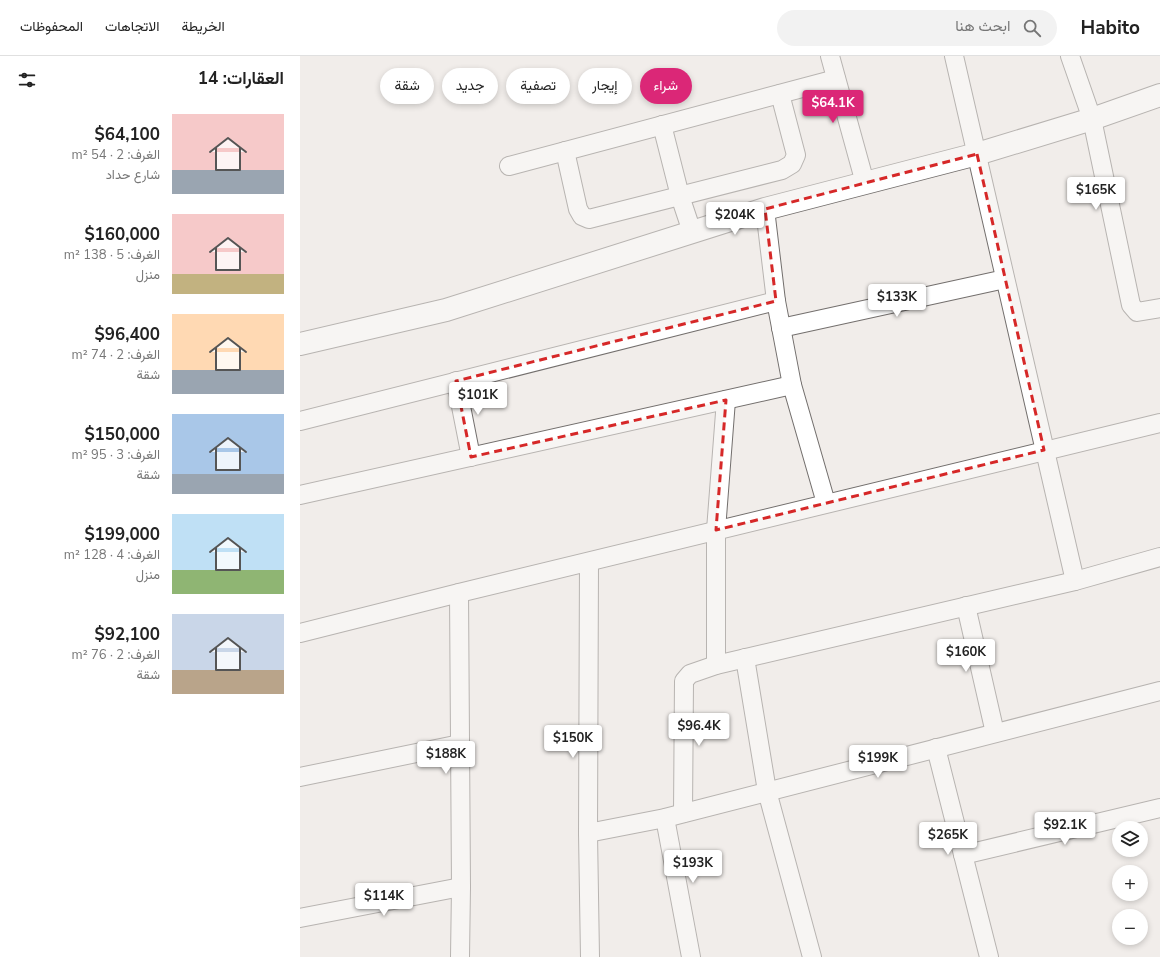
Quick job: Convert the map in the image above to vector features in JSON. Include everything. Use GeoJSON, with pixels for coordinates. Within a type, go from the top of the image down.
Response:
{"type":"FeatureCollection","features":[{"type":"Feature","properties":{"kind":"street"},"geometry":{"type":"LineString","coordinates":[[830,56],[865,183]]}},
{"type":"Feature","properties":{"kind":"street"},"geometry":{"type":"LineString","coordinates":[[954,56],[1075,581]]}},
{"type":"Feature","properties":{"kind":"street"},"geometry":{"type":"LineString","coordinates":[[1070,56],[1092,119],[1131,305],[1137,312],[1160,308]]}},
{"type":"Feature","properties":{"kind":"street"},"geometry":{"type":"LineString","coordinates":[[509,166],[836,79]]}},
{"type":"Feature","properties":{"kind":"street"},"geometry":{"type":"LineString","coordinates":[[565,151],[578,209],[582,216],[589,219],[782,170],[792,164],[796,155],[780,94]]}},
{"type":"Feature","properties":{"kind":"street"},"geometry":{"type":"LineString","coordinates":[[300,344],[446,310],[765,209],[977,154],[1092,119],[1160,95]]}},
{"type":"Feature","properties":{"kind":"street"},"geometry":{"type":"LineString","coordinates":[[662,125],[680,196],[692,232]]}},
{"type":"Feature","properties":{"kind":"street"},"geometry":{"type":"LineString","coordinates":[[765,209],[776,302],[792,385],[826,504]]}},
{"type":"Feature","properties":{"kind":"street"},"geometry":{"type":"LineString","coordinates":[[781,328],[1005,280]]}},
{"type":"Feature","properties":{"kind":"street"},"geometry":{"type":"LineString","coordinates":[[300,421],[776,302]]}},
{"type":"Feature","properties":{"kind":"street"},"geometry":{"type":"LineString","coordinates":[[456,381],[471,457]]}},
{"type":"Feature","properties":{"kind":"street"},"geometry":{"type":"LineString","coordinates":[[300,495],[792,385]]}},
{"type":"Feature","properties":{"kind":"street"},"geometry":{"type":"LineString","coordinates":[[716,665],[716,530],[726,400]]}},
{"type":"Feature","properties":{"kind":"street"},"geometry":{"type":"LineString","coordinates":[[300,634],[459,593],[1160,423]]}},
{"type":"Feature","properties":{"kind":"street"},"geometry":{"type":"LineString","coordinates":[[683,813],[684,681],[690,674],[716,665],[1075,581],[1160,557]]}},
{"type":"Feature","properties":{"kind":"street"},"geometry":{"type":"LineString","coordinates":[[589,562],[588,833],[590,957]]}},
{"type":"Feature","properties":{"kind":"street"},"geometry":{"type":"LineString","coordinates":[[459,593],[460,957]]}},
{"type":"Feature","properties":{"kind":"street"},"geometry":{"type":"LineString","coordinates":[[966,606],[995,733]]}},
{"type":"Feature","properties":{"kind":"street"},"geometry":{"type":"LineString","coordinates":[[745,658],[767,791],[812,957]]}},
{"type":"Feature","properties":{"kind":"street"},"geometry":{"type":"LineString","coordinates":[[588,833],[665,818],[1160,691]]}},
{"type":"Feature","properties":{"kind":"street"},"geometry":{"type":"LineString","coordinates":[[300,777],[460,744]]}},
{"type":"Feature","properties":{"kind":"street"},"geometry":{"type":"LineString","coordinates":[[936,748],[990,957]]}},
{"type":"Feature","properties":{"kind":"street"},"geometry":{"type":"LineString","coordinates":[[963,855],[1160,808]]}},
{"type":"Feature","properties":{"kind":"street"},"geometry":{"type":"LineString","coordinates":[[665,818],[692,957]]}},
{"type":"Feature","properties":{"kind":"street"},"geometry":{"type":"LineString","coordinates":[[300,918],[461,887]]}},
{"type":"Feature","properties":{"kind":"highlighted area"},"geometry":{"type":"Polygon","coordinates":[[[977,154],[1044,450],[716,530],[726,400],[471,457],[456,381],[776,301],[765,209],[977,154]]]}}]}
